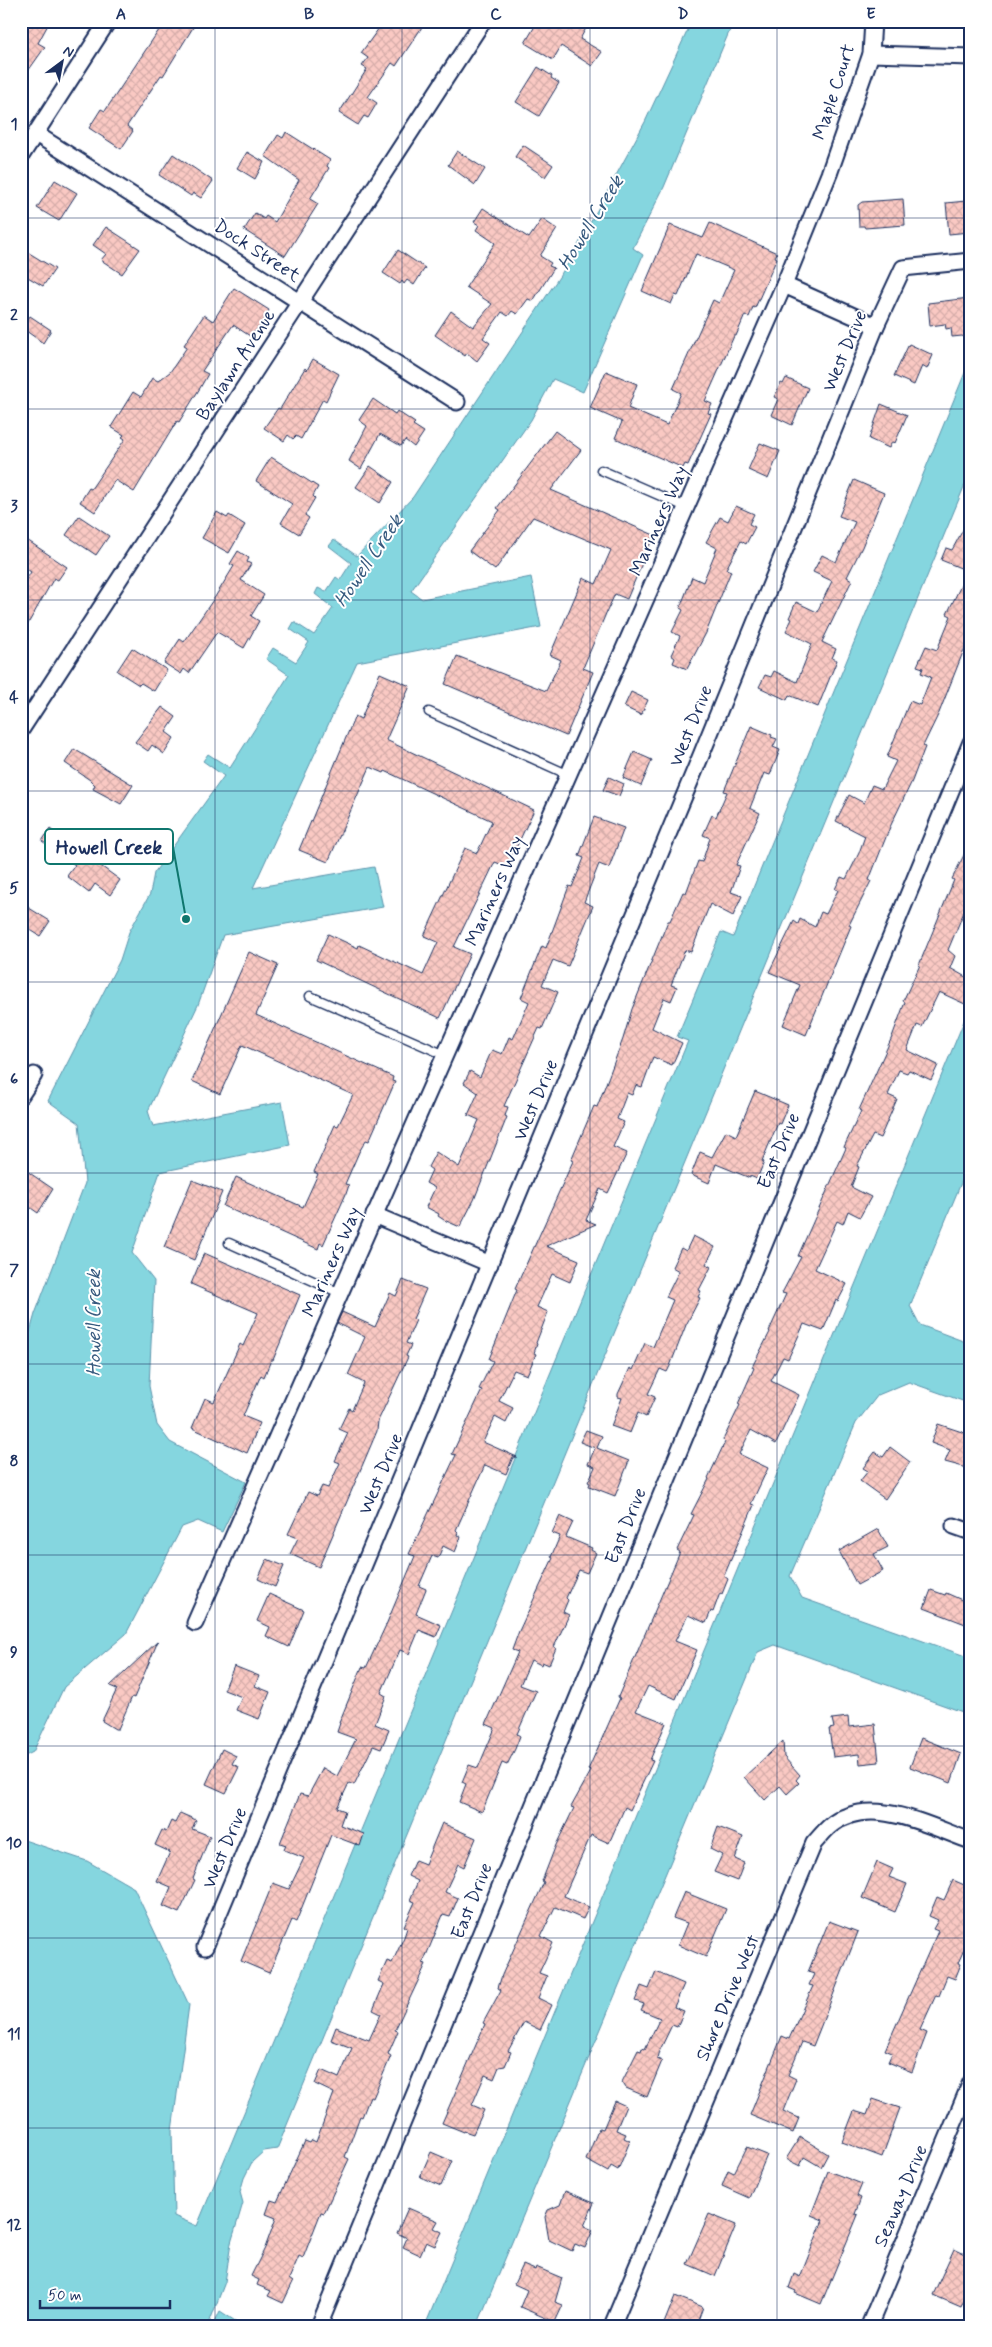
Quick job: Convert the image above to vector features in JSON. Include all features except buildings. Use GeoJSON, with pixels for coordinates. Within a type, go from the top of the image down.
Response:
{"type":"FeatureCollection","features":[{"type":"Feature","properties":{"kind":"street"},"geometry":{"type":"LineString","coordinates":[[21,156],[108,21]]}},
{"type":"Feature","properties":{"kind":"street","name":"Baylawn Avenue"},"geometry":{"type":"LineString","coordinates":[[21,730],[483,21]]}},
{"type":"Feature","properties":{"kind":"street","name":"Maple Court"},"geometry":{"type":"LineString","coordinates":[[829,174],[871,54],[873,21]]}},
{"type":"Feature","properties":{"kind":"street"},"geometry":{"type":"LineString","coordinates":[[871,54],[971,57]]}},
{"type":"Feature","properties":{"kind":"street","name":"Dock Street"},"geometry":{"type":"LineString","coordinates":[[36,134],[457,402]]}},
{"type":"Feature","properties":{"kind":"street","name":"Mariners Way"},"geometry":{"type":"LineString","coordinates":[[195,1623],[784,285],[829,174]]}},
{"type":"Feature","properties":{"kind":"street","name":"West Drive"},"geometry":{"type":"LineString","coordinates":[[205,1947],[702,753],[876,326],[903,268],[971,261]]}},
{"type":"Feature","properties":{"kind":"street"},"geometry":{"type":"LineString","coordinates":[[784,285],[876,326]]}},
{"type":"Feature","properties":{"kind":"street","name":"East Drive"},"geometry":{"type":"LineString","coordinates":[[319,2326],[971,742]]}},
{"type":"Feature","properties":{"kind":"street"},"geometry":{"type":"LineString","coordinates":[[21,1094],[34,1075]]}},
{"type":"Feature","properties":{"kind":"street"},"geometry":{"type":"LineString","coordinates":[[374,1215],[490,1264]]}},
{"type":"Feature","properties":{"kind":"street"},"geometry":{"type":"LineString","coordinates":[[954,1526],[971,1532]]}},
{"type":"Feature","properties":{"kind":"street","name":"Shore Drive West"},"geometry":{"type":"LineString","coordinates":[[612,2326],[814,1843],[831,1825],[853,1814],[876,1811],[900,1817],[971,1842]]}},
{"type":"Feature","properties":{"kind":"street","name":"Seaway Drive"},"geometry":{"type":"LineString","coordinates":[[869,2326],[971,2082]]}},
{"type":"Feature","properties":{"kind":"lane"},"geometry":{"type":"LineString","coordinates":[[601,470],[686,508]]}},
{"type":"Feature","properties":{"kind":"lane"},"geometry":{"type":"LineString","coordinates":[[429,712],[569,775]]}},
{"type":"Feature","properties":{"kind":"lane"},"geometry":{"type":"LineString","coordinates":[[310,996],[445,1055]]}},
{"type":"Feature","properties":{"kind":"lane"},"geometry":{"type":"LineString","coordinates":[[229,1243],[340,1293]]}},
{"type":"Feature","properties":{"kind":"green space"},"geometry":{"type":"Polygon","coordinates":[[[21,1400],[25,1402],[23,1551],[21,1550],[21,1400]]]}},
{"type":"Feature","properties":{"kind":"water"},"geometry":{"type":"Polygon","coordinates":[[[692,21],[730,21],[729,25],[732,25],[664,187],[633,248],[643,255],[583,392],[553,379],[531,420],[411,591],[422,599],[531,577],[541,627],[357,662],[253,888],[374,867],[383,907],[223,935],[198,1005],[148,1111],[153,1126],[282,1102],[290,1145],[160,1172],[132,1253],[154,1281],[149,1386],[157,1425],[170,1442],[246,1482],[222,1532],[198,1521],[182,1527],[126,1634],[64,1687],[33,1752],[21,1758],[21,1550],[23,1550],[25,1402],[21,1400],[21,1363],[35,1314],[85,1183],[79,1123],[48,1101],[120,960],[129,932],[150,894],[154,873],[224,776],[203,761],[208,754],[230,768],[289,675],[266,659],[273,648],[296,662],[309,642],[290,629],[294,622],[314,635],[333,608],[315,594],[318,588],[326,592],[336,577],[340,580],[351,563],[329,546],[334,540],[357,556],[413,497],[569,262],[645,122],[692,21]]]}},
{"type":"Feature","properties":{"kind":"water"},"geometry":{"type":"Polygon","coordinates":[[[971,358],[971,470],[277,2149],[264,2151],[252,2162],[244,2178],[240,2192],[243,2203],[231,2243],[225,2282],[208,2326],[21,2326],[21,1839],[87,1861],[134,1888],[189,2005],[172,2131],[174,2216],[197,2226],[688,1041],[677,1037],[721,932],[733,937],[971,358]]]}},
{"type":"Feature","properties":{"kind":"water"},"geometry":{"type":"Polygon","coordinates":[[[971,1004],[971,1159],[910,1306],[920,1325],[971,1344],[971,1404],[909,1382],[878,1395],[856,1423],[790,1576],[802,1598],[971,1658],[971,1715],[775,1645],[758,1652],[477,2326],[425,2326],[971,1004]]]}},
{"type":"Feature","properties":{"kind":"water"},"geometry":{"type":"Polygon","coordinates":[[[220,2311],[243,2326],[213,2326],[220,2311]]]}},
{"type":"Feature","properties":{"kind":"place","name":"Howell Creek"},"geometry":{"type":"Point","coordinates":[186,919]}}]}
